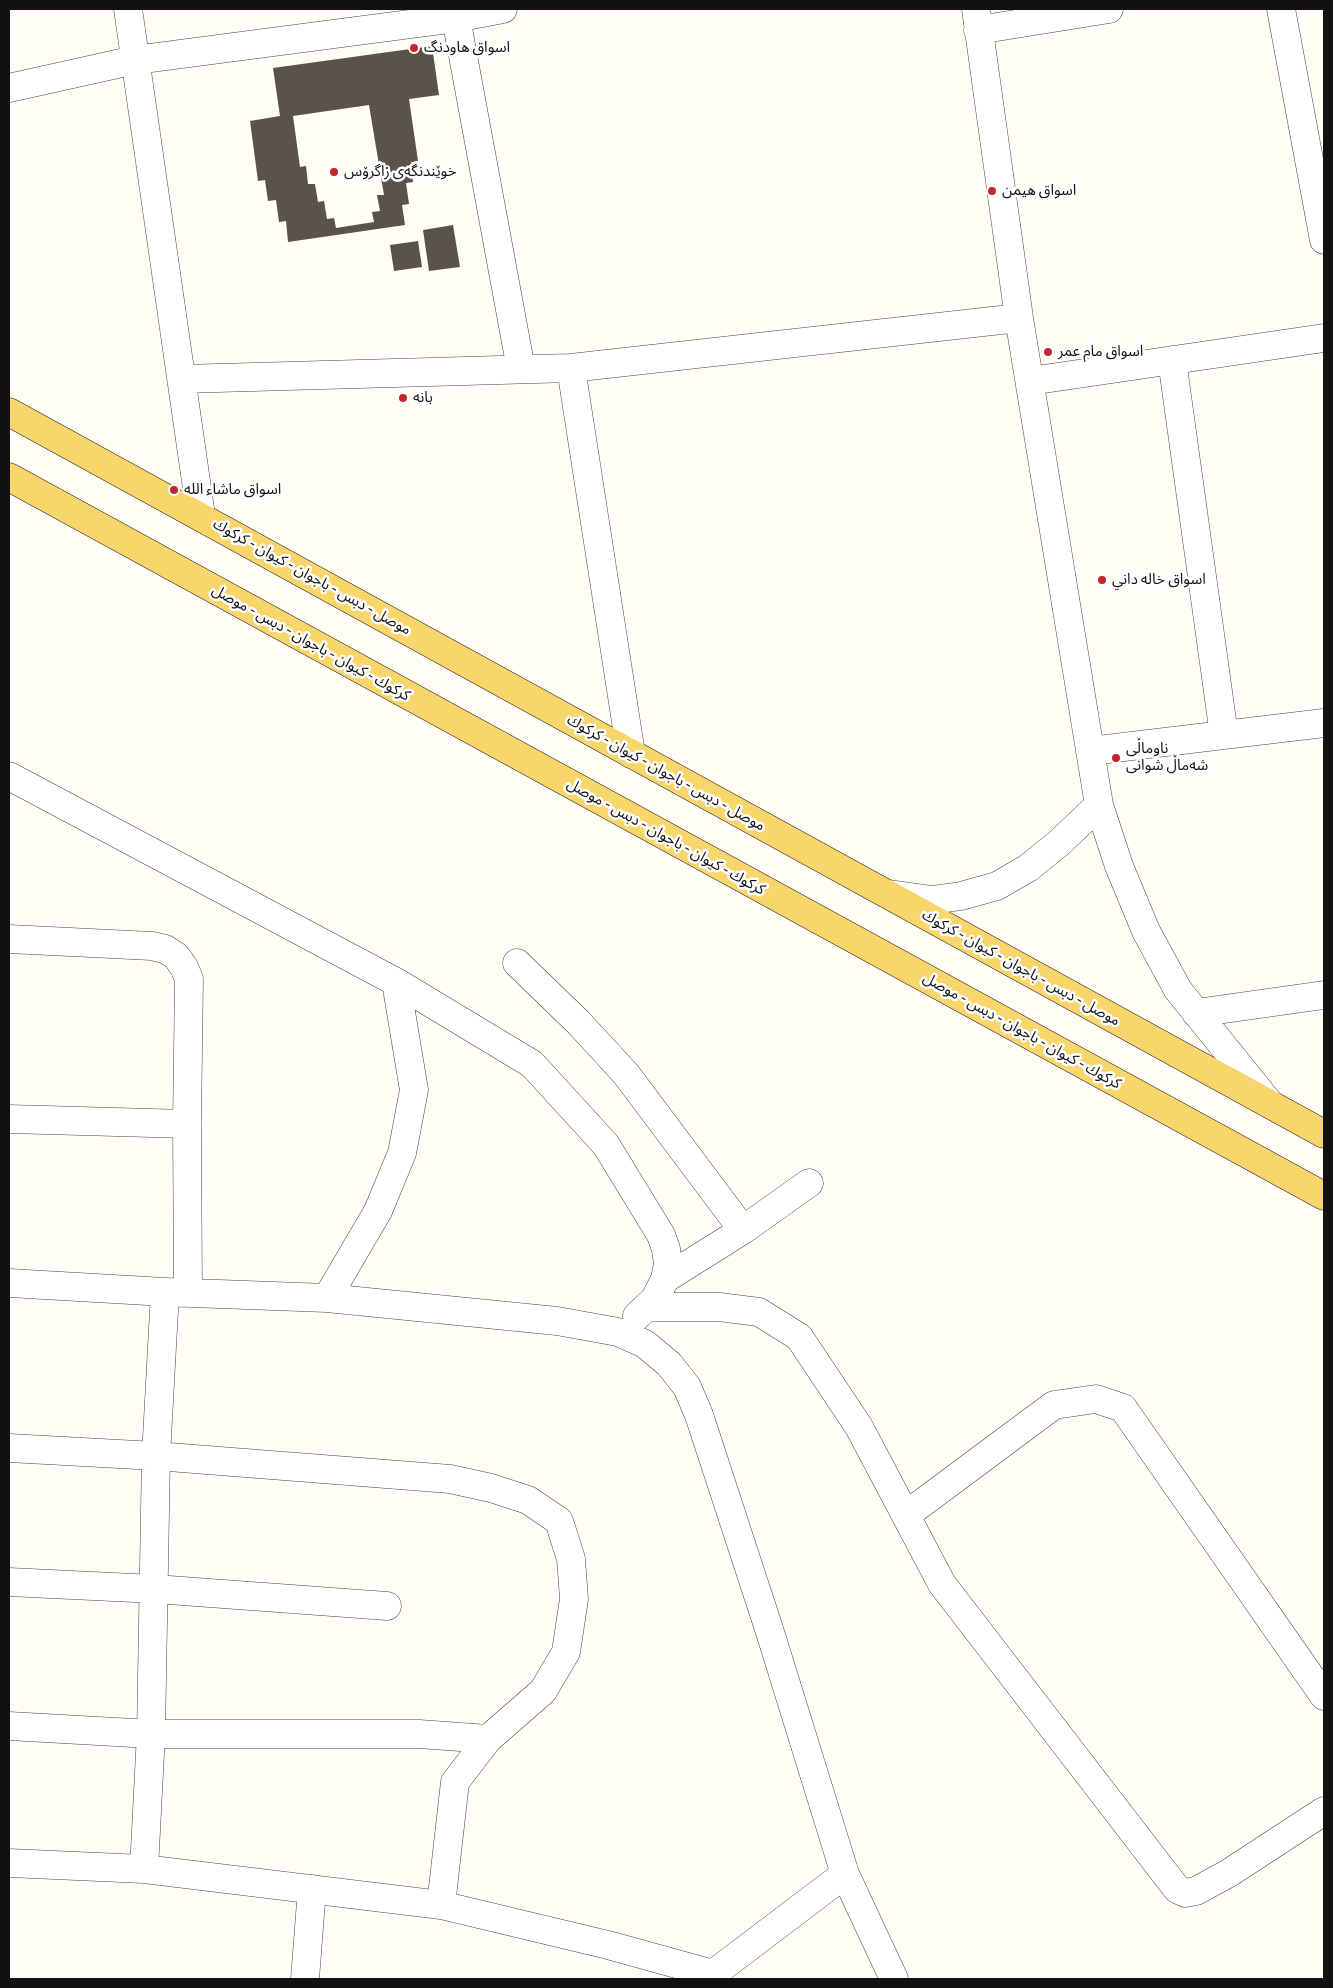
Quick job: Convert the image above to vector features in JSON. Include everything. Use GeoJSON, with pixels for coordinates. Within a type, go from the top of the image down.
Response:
{"type":"FeatureCollection","features":[{"type":"Feature","properties":{"kind":"main road","name":"موصل - دبس - باجوان - كيوان - كركوك"},"geometry":{"type":"LineString","coordinates":[[9,412],[1324,1134]]}},
{"type":"Feature","properties":{"kind":"main road","name":"كركوك - كيوان - باجوان - دبس - موصل"},"geometry":{"type":"LineString","coordinates":[[9,478],[1324,1196]]}},
{"type":"Feature","properties":{"kind":"street"},"geometry":{"type":"LineString","coordinates":[[128,9],[201,516]]}},
{"type":"Feature","properties":{"kind":"street"},"geometry":{"type":"LineString","coordinates":[[9,88],[135,60],[456,18],[503,9]]}},
{"type":"Feature","properties":{"kind":"street"},"geometry":{"type":"LineString","coordinates":[[1109,9],[977,19],[1019,318],[1099,806],[1119,866],[1146,931],[1178,990],[1270,1104]]}},
{"type":"Feature","properties":{"kind":"street"},"geometry":{"type":"LineString","coordinates":[[1281,9],[1316,147],[1324,240]]}},
{"type":"Feature","properties":{"kind":"street"},"geometry":{"type":"LineString","coordinates":[[456,18],[521,370]]}},
{"type":"Feature","properties":{"kind":"street"},"geometry":{"type":"LineString","coordinates":[[182,379],[571,368],[1019,318]]}},
{"type":"Feature","properties":{"kind":"street"},"geometry":{"type":"LineString","coordinates":[[1030,381],[1324,338]]}},
{"type":"Feature","properties":{"kind":"street"},"geometry":{"type":"LineString","coordinates":[[1172,360],[1224,735]]}},
{"type":"Feature","properties":{"kind":"street"},"geometry":{"type":"LineString","coordinates":[[571,368],[632,754]]}},
{"type":"Feature","properties":{"kind":"street"},"geometry":{"type":"LineString","coordinates":[[1090,751],[1324,723]]}},
{"type":"Feature","properties":{"kind":"street"},"geometry":{"type":"LineString","coordinates":[[9,776],[396,982],[532,1064],[606,1145],[661,1235],[666,1249],[668,1264],[666,1279],[656,1299],[618,1332]]}},
{"type":"Feature","properties":{"kind":"street"},"geometry":{"type":"LineString","coordinates":[[886,894],[932,900],[960,896],[997,886],[1028,868],[1099,806]]}},
{"type":"Feature","properties":{"kind":"street"},"geometry":{"type":"LineString","coordinates":[[9,939],[152,946],[164,949],[176,956],[184,966],[189,979],[187,1124],[176,1292],[156,1456],[151,1734],[144,1869]]}},
{"type":"Feature","properties":{"kind":"street"},"geometry":{"type":"LineString","coordinates":[[517,963],[578,1022],[626,1074],[743,1230]]}},
{"type":"Feature","properties":{"kind":"street"},"geometry":{"type":"LineString","coordinates":[[327,1298],[378,1211],[402,1153],[414,1090],[396,982]]}},
{"type":"Feature","properties":{"kind":"street"},"geometry":{"type":"LineString","coordinates":[[1196,1013],[1324,995]]}},
{"type":"Feature","properties":{"kind":"street"},"geometry":{"type":"LineString","coordinates":[[9,1119],[187,1124]]}},
{"type":"Feature","properties":{"kind":"street"},"geometry":{"type":"LineString","coordinates":[[666,1279],[743,1230],[809,1183]]}},
{"type":"Feature","properties":{"kind":"street"},"geometry":{"type":"LineString","coordinates":[[9,1283],[327,1298],[557,1321],[618,1332],[645,1344],[669,1364],[687,1387],[699,1415],[770,1632],[845,1874],[894,1979]]}},
{"type":"Feature","properties":{"kind":"street"},"geometry":{"type":"LineString","coordinates":[[648,1307],[719,1307],[759,1312],[799,1337],[859,1427],[942,1584],[1176,1889],[1185,1893],[1196,1891],[1324,1811]]}},
{"type":"Feature","properties":{"kind":"street"},"geometry":{"type":"LineString","coordinates":[[906,1516],[1054,1405],[1096,1399],[1123,1408],[1324,1696]]}},
{"type":"Feature","properties":{"kind":"street"},"geometry":{"type":"LineString","coordinates":[[9,1448],[156,1456],[450,1479],[491,1488],[528,1500],[558,1521],[571,1559],[574,1599],[566,1652],[543,1691],[488,1739],[455,1782],[441,1905]]}},
{"type":"Feature","properties":{"kind":"street"},"geometry":{"type":"LineString","coordinates":[[9,1582],[155,1589],[387,1606]]}},
{"type":"Feature","properties":{"kind":"street"},"geometry":{"type":"LineString","coordinates":[[9,1726],[151,1734],[420,1734],[488,1739]]}},
{"type":"Feature","properties":{"kind":"street"},"geometry":{"type":"LineString","coordinates":[[9,1863],[144,1869],[441,1905],[590,1940],[718,1976],[845,1874]]}},
{"type":"Feature","properties":{"kind":"street"},"geometry":{"type":"LineString","coordinates":[[305,1979],[312,1890]]}},
{"type":"Feature","properties":{"kind":"building"},"geometry":{"type":"Polygon","coordinates":[[[432,46],[439,95],[409,99],[418,161],[411,162],[413,182],[406,183],[409,204],[402,205],[405,225],[288,242],[286,221],[279,222],[276,200],[268,201],[265,180],[258,181],[250,121],[280,116],[273,68],[432,46]],[[369,105],[293,116],[300,167],[306,166],[308,184],[315,184],[318,202],[324,201],[327,219],[334,218],[336,228],[374,222],[372,212],[380,211],[377,195],[384,195],[369,105]]]}},
{"type":"Feature","properties":{"kind":"building"},"geometry":{"type":"Polygon","coordinates":[[[453,225],[460,267],[429,271],[423,230],[453,225]]]}},
{"type":"Feature","properties":{"kind":"building"},"geometry":{"type":"Polygon","coordinates":[[[418,241],[422,267],[394,271],[390,245],[418,241]]]}},
{"type":"Feature","properties":{"kind":"place","name":"اسواق هاودنگ"},"geometry":{"type":"Point","coordinates":[414,48]}},
{"type":"Feature","properties":{"kind":"place","name":"خوێندنگەی زاگرۆس"},"geometry":{"type":"Point","coordinates":[334,172]}},
{"type":"Feature","properties":{"kind":"place","name":"اسواق هيمن"},"geometry":{"type":"Point","coordinates":[992,191]}},
{"type":"Feature","properties":{"kind":"place","name":"اسواق مام عمر"},"geometry":{"type":"Point","coordinates":[1048,352]}},
{"type":"Feature","properties":{"kind":"place","name":"بانە"},"geometry":{"type":"Point","coordinates":[403,398]}},
{"type":"Feature","properties":{"kind":"place","name":"اسواق ماشاء الله"},"geometry":{"type":"Point","coordinates":[174,490]}},
{"type":"Feature","properties":{"kind":"place","name":"اسواق خاله داني"},"geometry":{"type":"Point","coordinates":[1102,580]}},
{"type":"Feature","properties":{"kind":"place","name":"ناوماڵی شەماڵ شوانی"},"geometry":{"type":"Point","coordinates":[1116,758]}}]}
